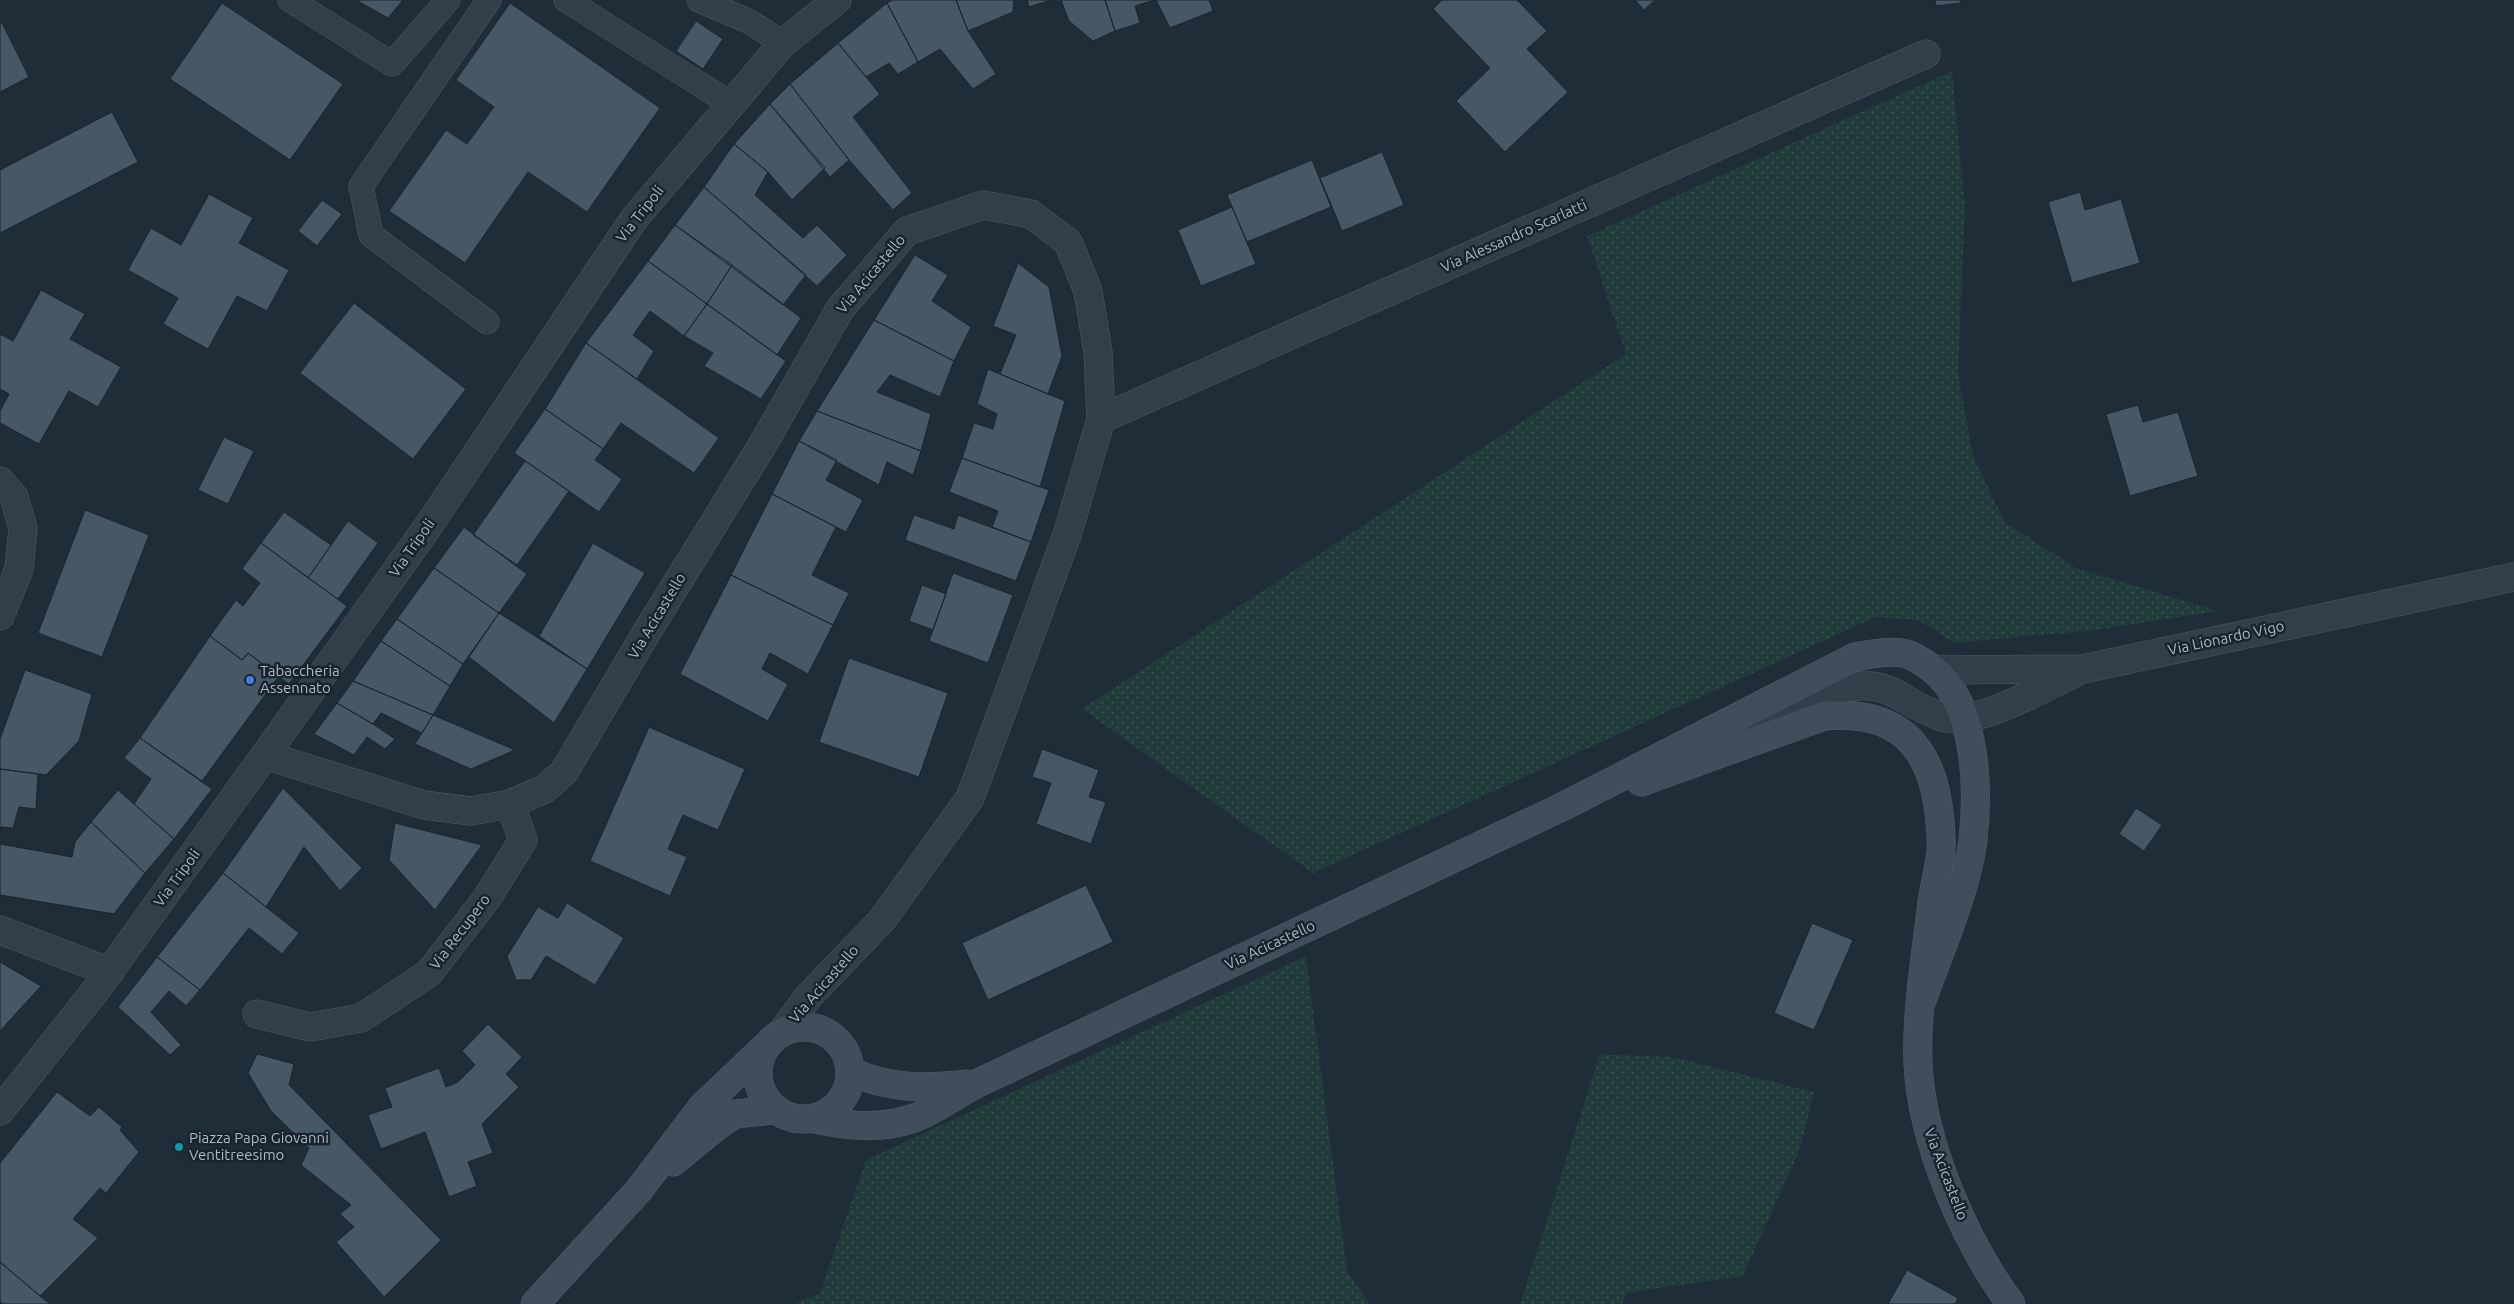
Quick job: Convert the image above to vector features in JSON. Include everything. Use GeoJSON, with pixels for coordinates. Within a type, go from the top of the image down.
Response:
{"type":"FeatureCollection","features":[{"type":"Feature","properties":{"kind":"main road"},"geometry":{"type":"LineString","coordinates":[[1562,807],[1855,657],[1885,652],[1908,654],[1935,670],[1953,691],[1963,717],[1973,762],[1975,795],[1972,842],[1961,889],[1921,1003]]}},
{"type":"Feature","properties":{"kind":"main road"},"geometry":{"type":"LineString","coordinates":[[1562,807],[1646,781],[1824,716],[1849,714],[1876,719],[1904,733],[1921,754],[1934,782],[1940,817],[1941,850],[1933,896],[1921,1003]]}},
{"type":"Feature","properties":{"kind":"main road","name":"Via Acicastello"},"geometry":{"type":"LineString","coordinates":[[814,1119],[850,1126],[886,1125],[914,1118],[978,1083],[1562,807]]}},
{"type":"Feature","properties":{"kind":"main road","name":"Via Acicastello"},"geometry":{"type":"LineString","coordinates":[[1921,1003],[1918,1064],[1924,1117],[1941,1171],[1971,1238],[2011,1304]]}},
{"type":"Feature","properties":{"kind":"main road"},"geometry":{"type":"LineString","coordinates":[[535,1304],[639,1190],[702,1107],[774,1039],[798,1027],[813,1027],[828,1033],[839,1043],[847,1056],[850,1071],[849,1087],[841,1101],[830,1112],[814,1119],[801,1120],[775,1110],[765,1100],[759,1087],[759,1059],[774,1039]]}},
{"type":"Feature","properties":{"kind":"main road"},"geometry":{"type":"LineString","coordinates":[[850,1071],[870,1080],[904,1087],[932,1088],[978,1083]]}},
{"type":"Feature","properties":{"kind":"main road"},"geometry":{"type":"LineString","coordinates":[[639,1190],[717,1126],[735,1114],[775,1110]]}},
{"type":"Feature","properties":{"kind":"street","name":"Via Tripoli"},"geometry":{"type":"LineString","coordinates":[[0,1111],[110,972],[429,525],[634,219],[783,43],[837,0]]}},
{"type":"Feature","properties":{"kind":"street","name":"Via Alessandro Scarlatti"},"geometry":{"type":"LineString","coordinates":[[1101,419],[1926,54]]}},
{"type":"Feature","properties":{"kind":"street","name":"Via Acicastello"},"geometry":{"type":"LineString","coordinates":[[265,755],[424,805],[471,811],[510,804],[545,789],[564,772],[648,630],[763,444],[840,309],[907,231],[983,205],[1030,214],[1068,242],[1088,291],[1098,352],[1101,419],[1067,535],[970,798],[882,920],[808,997],[774,1039]]}},
{"type":"Feature","properties":{"kind":"street"},"geometry":{"type":"LineString","coordinates":[[0,481],[14,497],[23,528],[19,569],[0,616]]}},
{"type":"Feature","properties":{"kind":"street","name":"Via Lionardo Vigo"},"geometry":{"type":"LineString","coordinates":[[1935,670],[2082,669],[2514,577]]}},
{"type":"Feature","properties":{"kind":"street"},"geometry":{"type":"LineString","coordinates":[[1646,781],[1788,707],[1835,691],[1871,686],[1897,693],[1922,709],[1948,719],[1979,716],[2082,669]]}},
{"type":"Feature","properties":{"kind":"street","name":"Via Recupero"},"geometry":{"type":"LineString","coordinates":[[257,1014],[310,1027],[362,1018],[429,974],[487,898],[523,840],[510,804]]}},
{"type":"Feature","properties":{"kind":"street"},"geometry":{"type":"LineString","coordinates":[[0,930],[110,972]]}},
{"type":"Feature","properties":{"kind":"lane"},"geometry":{"type":"LineString","coordinates":[[290,0],[392,64],[448,0]]}},
{"type":"Feature","properties":{"kind":"lane"},"geometry":{"type":"LineString","coordinates":[[487,322],[371,235],[361,186],[489,0]]}},
{"type":"Feature","properties":{"kind":"lane"},"geometry":{"type":"LineString","coordinates":[[566,0],[731,104]]}},
{"type":"Feature","properties":{"kind":"lane"},"geometry":{"type":"LineString","coordinates":[[698,0],[748,21],[783,43]]}},
{"type":"Feature","properties":{"kind":"green space"},"geometry":{"type":"Polygon","coordinates":[[[1952,71],[1965,207],[1958,374],[1973,456],[2005,522],[2076,568],[2218,611],[2088,631],[1954,643],[1918,620],[1876,617],[1313,873],[1082,709],[1626,354],[1587,236],[1952,71]]]}},
{"type":"Feature","properties":{"kind":"green space"},"geometry":{"type":"Polygon","coordinates":[[[1306,956],[1347,1271],[1370,1304],[795,1304],[820,1293],[866,1160],[1306,956]]]}},
{"type":"Feature","properties":{"kind":"green space"},"geometry":{"type":"Polygon","coordinates":[[[1600,1054],[1672,1057],[1814,1092],[1800,1149],[1743,1276],[1627,1293],[1622,1304],[1520,1304],[1600,1054]]]}},
{"type":"Feature","properties":{"kind":"building"},"geometry":{"type":"Polygon","coordinates":[[[356,0],[403,0],[388,18],[356,0]]]}},
{"type":"Feature","properties":{"kind":"building"},"geometry":{"type":"Polygon","coordinates":[[[892,0],[956,0],[968,31],[996,74],[973,89],[940,49],[918,62],[887,3],[892,0]]]}},
{"type":"Feature","properties":{"kind":"building"},"geometry":{"type":"Polygon","coordinates":[[[956,0],[1014,0],[1013,12],[968,31],[956,0]]]}},
{"type":"Feature","properties":{"kind":"building"},"geometry":{"type":"Polygon","coordinates":[[[1027,0],[1051,0],[1029,7],[1027,0]]]}},
{"type":"Feature","properties":{"kind":"building"},"geometry":{"type":"Polygon","coordinates":[[[1061,0],[1105,0],[1115,31],[1093,41],[1069,21],[1061,0]]]}},
{"type":"Feature","properties":{"kind":"building"},"geometry":{"type":"Polygon","coordinates":[[[1105,0],[1155,0],[1135,6],[1140,23],[1115,31],[1105,0]]]}},
{"type":"Feature","properties":{"kind":"building"},"geometry":{"type":"Polygon","coordinates":[[[1156,0],[1209,0],[1213,11],[1170,28],[1156,0]]]}},
{"type":"Feature","properties":{"kind":"building"},"geometry":{"type":"Polygon","coordinates":[[[1442,0],[1517,0],[1547,31],[1527,49],[1568,92],[1505,152],[1456,101],[1490,68],[1433,9],[1442,0]]]}},
{"type":"Feature","properties":{"kind":"building"},"geometry":{"type":"Polygon","coordinates":[[[1635,0],[1655,0],[1644,10],[1635,0]]]}},
{"type":"Feature","properties":{"kind":"building"},"geometry":{"type":"Polygon","coordinates":[[[1935,0],[1960,0],[1961,3],[1936,6],[1935,0]]]}},
{"type":"Feature","properties":{"kind":"building"},"geometry":{"type":"Polygon","coordinates":[[[222,3],[343,84],[290,160],[170,79],[222,3]]]}},
{"type":"Feature","properties":{"kind":"building"},"geometry":{"type":"Polygon","coordinates":[[[510,3],[660,108],[587,212],[528,172],[465,263],[389,211],[446,130],[467,144],[494,107],[456,80],[510,3]]]}},
{"type":"Feature","properties":{"kind":"building"},"geometry":{"type":"Polygon","coordinates":[[[887,3],[918,62],[898,74],[889,63],[866,77],[838,43],[887,3]]]}},
{"type":"Feature","properties":{"kind":"building"},"geometry":{"type":"Polygon","coordinates":[[[696,21],[723,39],[703,69],[676,51],[696,21]]]}},
{"type":"Feature","properties":{"kind":"building"},"geometry":{"type":"Polygon","coordinates":[[[2,23],[29,77],[0,92],[0,24],[2,23]]]}},
{"type":"Feature","properties":{"kind":"building"},"geometry":{"type":"Polygon","coordinates":[[[838,43],[880,94],[853,117],[912,193],[893,210],[849,160],[790,84],[838,43]]]}},
{"type":"Feature","properties":{"kind":"building"},"geometry":{"type":"Polygon","coordinates":[[[790,84],[849,160],[830,177],[770,104],[790,84]]]}},
{"type":"Feature","properties":{"kind":"building"},"geometry":{"type":"Polygon","coordinates":[[[770,104],[825,168],[792,200],[768,172],[734,144],[770,104]]]}},
{"type":"Feature","properties":{"kind":"building"},"geometry":{"type":"Polygon","coordinates":[[[112,112],[138,162],[0,233],[0,170],[112,112]]]}},
{"type":"Feature","properties":{"kind":"building"},"geometry":{"type":"Polygon","coordinates":[[[734,144],[768,172],[755,195],[803,238],[817,225],[847,255],[817,286],[704,187],[734,144]]]}},
{"type":"Feature","properties":{"kind":"building"},"geometry":{"type":"Polygon","coordinates":[[[1382,152],[1404,205],[1342,231],[1320,178],[1382,152]]]}},
{"type":"Feature","properties":{"kind":"building"},"geometry":{"type":"Polygon","coordinates":[[[1312,160],[1331,207],[1247,242],[1227,195],[1312,160]]]}},
{"type":"Feature","properties":{"kind":"building"},"geometry":{"type":"Polygon","coordinates":[[[704,187],[806,275],[783,305],[675,225],[704,187]]]}},
{"type":"Feature","properties":{"kind":"building"},"geometry":{"type":"Polygon","coordinates":[[[2080,192],[2085,210],[2121,199],[2140,263],[2072,283],[2048,202],[2080,192]]]}},
{"type":"Feature","properties":{"kind":"building"},"geometry":{"type":"Polygon","coordinates":[[[209,194],[253,218],[239,243],[289,270],[267,311],[237,296],[208,349],[163,324],[178,298],[128,270],[151,228],[181,245],[209,194]]]}},
{"type":"Feature","properties":{"kind":"building"},"geometry":{"type":"Polygon","coordinates":[[[322,200],[342,214],[317,246],[298,231],[322,200]]]}},
{"type":"Feature","properties":{"kind":"building"},"geometry":{"type":"Polygon","coordinates":[[[1232,207],[1256,264],[1201,286],[1178,230],[1232,207]]]}},
{"type":"Feature","properties":{"kind":"building"},"geometry":{"type":"Polygon","coordinates":[[[675,225],[732,265],[707,304],[648,261],[675,225]]]}},
{"type":"Feature","properties":{"kind":"building"},"geometry":{"type":"Polygon","coordinates":[[[915,255],[948,275],[932,301],[971,327],[954,361],[874,320],[915,255]]]}},
{"type":"Feature","properties":{"kind":"building"},"geometry":{"type":"Polygon","coordinates":[[[648,261],[707,304],[684,336],[650,311],[633,335],[654,351],[637,379],[586,343],[648,261]]]}},
{"type":"Feature","properties":{"kind":"building"},"geometry":{"type":"Polygon","coordinates":[[[1018,263],[1049,287],[1062,356],[1048,394],[1000,374],[1016,335],[993,326],[1018,263]]]}},
{"type":"Feature","properties":{"kind":"building"},"geometry":{"type":"Polygon","coordinates":[[[732,265],[801,318],[777,355],[707,304],[732,265]]]}},
{"type":"Feature","properties":{"kind":"building"},"geometry":{"type":"Polygon","coordinates":[[[41,290],[85,314],[70,339],[121,367],[98,407],[69,391],[39,444],[0,423],[0,411],[9,394],[0,389],[0,334],[13,341],[41,290]]]}},
{"type":"Feature","properties":{"kind":"building"},"geometry":{"type":"Polygon","coordinates":[[[354,303],[466,389],[413,459],[300,373],[354,303]]]}},
{"type":"Feature","properties":{"kind":"building"},"geometry":{"type":"Polygon","coordinates":[[[707,304],[786,361],[761,399],[704,366],[713,353],[684,336],[707,304]]]}},
{"type":"Feature","properties":{"kind":"building"},"geometry":{"type":"Polygon","coordinates":[[[874,320],[954,361],[940,397],[890,375],[877,392],[931,414],[921,451],[817,411],[874,320]]]}},
{"type":"Feature","properties":{"kind":"building"},"geometry":{"type":"Polygon","coordinates":[[[586,343],[719,438],[694,473],[621,423],[603,449],[545,409],[586,343]]]}},
{"type":"Feature","properties":{"kind":"building"},"geometry":{"type":"Polygon","coordinates":[[[988,369],[1065,401],[1040,487],[962,458],[974,423],[993,429],[997,414],[977,404],[988,369]]]}},
{"type":"Feature","properties":{"kind":"building"},"geometry":{"type":"Polygon","coordinates":[[[2138,405],[2143,422],[2178,412],[2198,476],[2130,496],[2106,414],[2138,405]]]}},
{"type":"Feature","properties":{"kind":"building"},"geometry":{"type":"Polygon","coordinates":[[[545,409],[603,449],[595,460],[622,479],[599,512],[514,453],[545,409]]]}},
{"type":"Feature","properties":{"kind":"building"},"geometry":{"type":"Polygon","coordinates":[[[817,411],[921,451],[913,475],[887,462],[879,485],[799,441],[817,411]]]}},
{"type":"Feature","properties":{"kind":"building"},"geometry":{"type":"Polygon","coordinates":[[[224,437],[254,451],[228,504],[198,490],[224,437]]]}},
{"type":"Feature","properties":{"kind":"building"},"geometry":{"type":"Polygon","coordinates":[[[799,441],[837,460],[826,480],[863,500],[846,532],[772,494],[799,441]]]}},
{"type":"Feature","properties":{"kind":"building"},"geometry":{"type":"Polygon","coordinates":[[[962,458],[1049,490],[1031,542],[992,527],[998,511],[949,492],[962,458]]]}},
{"type":"Feature","properties":{"kind":"building"},"geometry":{"type":"Polygon","coordinates":[[[525,461],[569,491],[517,565],[473,535],[525,461]]]}},
{"type":"Feature","properties":{"kind":"building"},"geometry":{"type":"Polygon","coordinates":[[[772,494],[836,527],[812,575],[849,593],[833,625],[731,575],[772,494]]]}},
{"type":"Feature","properties":{"kind":"building"},"geometry":{"type":"Polygon","coordinates":[[[85,510],[149,535],[102,657],[38,633],[85,510]]]}},
{"type":"Feature","properties":{"kind":"building"},"geometry":{"type":"Polygon","coordinates":[[[284,512],[331,545],[308,578],[261,543],[284,512]]]}},
{"type":"Feature","properties":{"kind":"building"},"geometry":{"type":"Polygon","coordinates":[[[914,515],[954,529],[958,515],[1031,542],[1016,581],[905,540],[914,515]]]}},
{"type":"Feature","properties":{"kind":"building"},"geometry":{"type":"Polygon","coordinates":[[[348,521],[378,543],[338,599],[308,578],[348,521]]]}},
{"type":"Feature","properties":{"kind":"building"},"geometry":{"type":"Polygon","coordinates":[[[464,527],[527,574],[499,613],[434,568],[464,527]]]}},
{"type":"Feature","properties":{"kind":"building"},"geometry":{"type":"Polygon","coordinates":[[[261,543],[347,606],[289,684],[248,653],[242,660],[210,636],[236,600],[243,606],[260,583],[242,569],[261,543]]]}},
{"type":"Feature","properties":{"kind":"building"},"geometry":{"type":"Polygon","coordinates":[[[593,543],[645,573],[587,669],[539,636],[593,543]]]}},
{"type":"Feature","properties":{"kind":"building"},"geometry":{"type":"Polygon","coordinates":[[[434,568],[499,613],[463,664],[397,619],[434,568]]]}},
{"type":"Feature","properties":{"kind":"building"},"geometry":{"type":"Polygon","coordinates":[[[953,573],[1013,595],[988,663],[929,641],[953,573]]]}},
{"type":"Feature","properties":{"kind":"building"},"geometry":{"type":"Polygon","coordinates":[[[731,575],[833,625],[808,674],[770,653],[762,669],[788,684],[768,721],[680,674],[731,575]]]}},
{"type":"Feature","properties":{"kind":"building"},"geometry":{"type":"Polygon","coordinates":[[[922,585],[946,594],[933,630],[909,621],[922,585]]]}},
{"type":"Feature","properties":{"kind":"building"},"geometry":{"type":"Polygon","coordinates":[[[499,613],[587,669],[554,723],[469,657],[499,613]]]}},
{"type":"Feature","properties":{"kind":"building"},"geometry":{"type":"Polygon","coordinates":[[[397,619],[463,664],[450,686],[381,641],[397,619]]]}},
{"type":"Feature","properties":{"kind":"building"},"geometry":{"type":"Polygon","coordinates":[[[210,636],[242,660],[248,653],[279,676],[202,781],[140,738],[210,636]]]}},
{"type":"Feature","properties":{"kind":"building"},"geometry":{"type":"Polygon","coordinates":[[[381,641],[450,686],[433,715],[353,681],[381,641]]]}},
{"type":"Feature","properties":{"kind":"building"},"geometry":{"type":"Polygon","coordinates":[[[849,658],[948,693],[919,777],[819,742],[849,658]]]}},
{"type":"Feature","properties":{"kind":"building"},"geometry":{"type":"Polygon","coordinates":[[[25,670],[92,694],[79,741],[46,775],[0,769],[0,739],[25,670]]]}},
{"type":"Feature","properties":{"kind":"building"},"geometry":{"type":"Polygon","coordinates":[[[353,681],[433,715],[422,733],[381,713],[373,724],[337,703],[353,681]]]}},
{"type":"Feature","properties":{"kind":"building"},"geometry":{"type":"Polygon","coordinates":[[[337,703],[395,739],[385,749],[367,737],[354,755],[314,734],[337,703]]]}},
{"type":"Feature","properties":{"kind":"building"},"geometry":{"type":"Polygon","coordinates":[[[433,715],[515,750],[471,769],[415,744],[433,715]]]}},
{"type":"Feature","properties":{"kind":"building"},"geometry":{"type":"Polygon","coordinates":[[[649,727],[745,769],[718,830],[683,815],[668,849],[687,857],[670,896],[590,861],[649,727]]]}},
{"type":"Feature","properties":{"kind":"building"},"geometry":{"type":"Polygon","coordinates":[[[140,738],[212,789],[174,839],[134,804],[151,779],[124,758],[140,738]]]}},
{"type":"Feature","properties":{"kind":"building"},"geometry":{"type":"Polygon","coordinates":[[[1042,749],[1099,770],[1089,797],[1106,802],[1091,844],[1036,824],[1051,783],[1032,777],[1042,749]]]}},
{"type":"Feature","properties":{"kind":"building"},"geometry":{"type":"Polygon","coordinates":[[[0,769],[38,774],[36,809],[19,807],[13,828],[1,827],[0,831],[0,769]]]}},
{"type":"Feature","properties":{"kind":"building"},"geometry":{"type":"Polygon","coordinates":[[[283,788],[362,868],[340,891],[304,847],[266,907],[223,873],[283,788]]]}},
{"type":"Feature","properties":{"kind":"building"},"geometry":{"type":"Polygon","coordinates":[[[118,790],[174,839],[145,873],[91,822],[118,790]]]}},
{"type":"Feature","properties":{"kind":"building"},"geometry":{"type":"Polygon","coordinates":[[[2136,808],[2162,825],[2144,851],[2119,834],[2136,808]]]}},
{"type":"Feature","properties":{"kind":"building"},"geometry":{"type":"Polygon","coordinates":[[[91,822],[145,873],[114,914],[0,895],[0,844],[72,857],[75,842],[91,822]]]}},
{"type":"Feature","properties":{"kind":"building"},"geometry":{"type":"Polygon","coordinates":[[[395,823],[482,845],[435,910],[389,860],[395,823]]]}},
{"type":"Feature","properties":{"kind":"building"},"geometry":{"type":"Polygon","coordinates":[[[223,873],[299,933],[282,954],[249,928],[200,990],[157,957],[223,873]]]}},
{"type":"Feature","properties":{"kind":"building"},"geometry":{"type":"Polygon","coordinates":[[[1086,885],[1113,942],[988,1000],[962,943],[1086,885]]]}},
{"type":"Feature","properties":{"kind":"building"},"geometry":{"type":"Polygon","coordinates":[[[567,903],[624,938],[595,985],[546,956],[531,980],[516,980],[507,956],[538,907],[558,918],[567,903]]]}},
{"type":"Feature","properties":{"kind":"building"},"geometry":{"type":"Polygon","coordinates":[[[1812,923],[1853,940],[1814,1030],[1774,1013],[1812,923]]]}},
{"type":"Feature","properties":{"kind":"building"},"geometry":{"type":"Polygon","coordinates":[[[157,957],[200,990],[186,1006],[169,991],[151,1012],[181,1045],[170,1055],[118,1007],[157,957]]]}},
{"type":"Feature","properties":{"kind":"building"},"geometry":{"type":"Polygon","coordinates":[[[0,962],[41,986],[0,1031],[0,962]]]}},
{"type":"Feature","properties":{"kind":"building"},"geometry":{"type":"Polygon","coordinates":[[[488,1024],[522,1057],[506,1074],[519,1087],[482,1124],[493,1153],[468,1162],[477,1186],[449,1197],[425,1132],[381,1149],[368,1115],[392,1107],[385,1088],[439,1068],[446,1087],[458,1082],[475,1065],[462,1051],[488,1024]]]}},
{"type":"Feature","properties":{"kind":"building"},"geometry":{"type":"Polygon","coordinates":[[[257,1054],[294,1064],[289,1085],[441,1240],[384,1297],[336,1242],[354,1227],[340,1214],[351,1205],[301,1165],[309,1148],[271,1111],[248,1073],[257,1054]]]}},
{"type":"Feature","properties":{"kind":"building"},"geometry":{"type":"Polygon","coordinates":[[[57,1092],[90,1116],[99,1107],[122,1127],[120,1130],[139,1152],[106,1193],[100,1188],[73,1219],[98,1238],[40,1296],[0,1262],[0,1163],[57,1092]]]}},
{"type":"Feature","properties":{"kind":"building"},"geometry":{"type":"Polygon","coordinates":[[[0,1262],[50,1304],[3,1304],[0,1301],[0,1262]]]}},
{"type":"Feature","properties":{"kind":"building"},"geometry":{"type":"Polygon","coordinates":[[[1907,1270],[1958,1298],[1955,1304],[1888,1304],[1907,1270]]]}},
{"type":"Feature","properties":{"kind":"place","name":"Tabaccheria Assennato"},"geometry":{"type":"Point","coordinates":[250,680]}},
{"type":"Feature","properties":{"kind":"place","name":"Piazza Papa Giovanni Ventitreesimo"},"geometry":{"type":"Point","coordinates":[179,1147]}}]}
